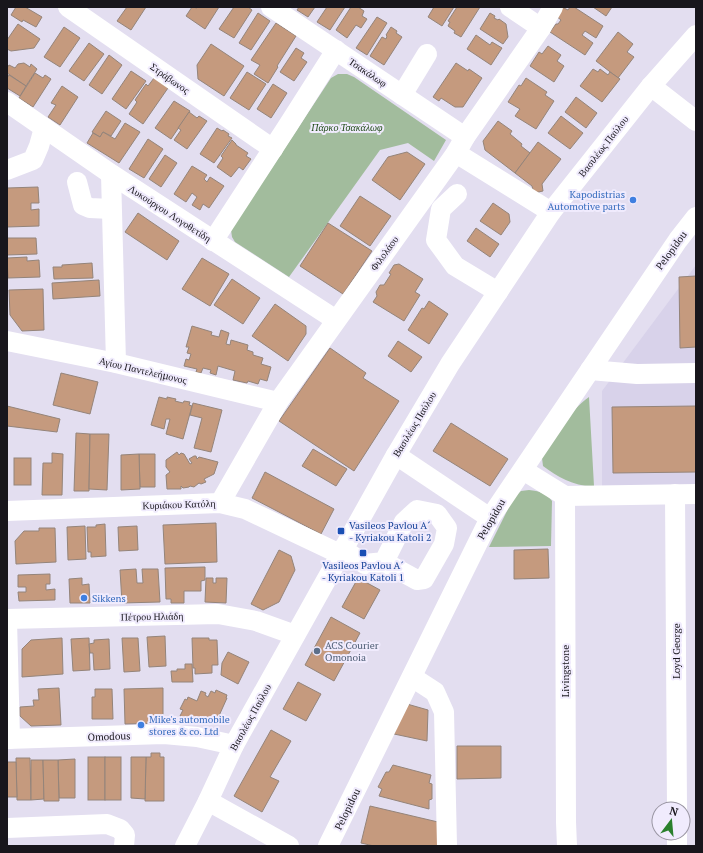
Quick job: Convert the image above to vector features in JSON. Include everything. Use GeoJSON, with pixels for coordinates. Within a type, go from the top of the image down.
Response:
{"type":"FeatureCollection","features":[{"type":"Feature","properties":{"kind":"street","name":"Στράβωνος"},"geometry":{"type":"LineString","coordinates":[[68,7],[273,149]]}},
{"type":"Feature","properties":{"kind":"street","name":"Τσακάλωφ"},"geometry":{"type":"LineString","coordinates":[[271,7],[402,95],[460,145],[551,212]]}},
{"type":"Feature","properties":{"kind":"street"},"geometry":{"type":"LineString","coordinates":[[510,7],[541,28]]}},
{"type":"Feature","properties":{"kind":"street","name":"Φιλολάου"},"geometry":{"type":"LineString","coordinates":[[220,503],[278,402],[460,145],[541,28],[553,7]]}},
{"type":"Feature","properties":{"kind":"street","name":"Βασιλέως Παύλου"},"geometry":{"type":"LineString","coordinates":[[185,846],[234,745],[341,552],[450,364],[551,212],[651,86],[696,35]]}},
{"type":"Feature","properties":{"kind":"street"},"geometry":{"type":"LineString","coordinates":[[213,241],[290,124],[336,50]]}},
{"type":"Feature","properties":{"kind":"street"},"geometry":{"type":"LineString","coordinates":[[402,95],[427,54]]}},
{"type":"Feature","properties":{"kind":"street"},"geometry":{"type":"LineString","coordinates":[[651,86],[696,120]]}},
{"type":"Feature","properties":{"kind":"street","name":"Λυκούργου Λογοθετίδη"},"geometry":{"type":"LineString","coordinates":[[7,102],[110,174],[336,320]]}},
{"type":"Feature","properties":{"kind":"street"},"geometry":{"type":"LineString","coordinates":[[7,170],[33,160],[44,128]]}},
{"type":"Feature","properties":{"kind":"street"},"geometry":{"type":"LineString","coordinates":[[110,174],[116,363]]}},
{"type":"Feature","properties":{"kind":"street"},"geometry":{"type":"LineString","coordinates":[[77,182],[83,205],[90,208],[111,210]]}},
{"type":"Feature","properties":{"kind":"street"},"geometry":{"type":"LineString","coordinates":[[457,194],[441,209],[436,240],[455,266],[498,292]]}},
{"type":"Feature","properties":{"kind":"street","name":"Pelopidou"},"geometry":{"type":"LineString","coordinates":[[328,846],[490,518],[590,370],[687,239],[696,218]]}},
{"type":"Feature","properties":{"kind":"street","name":"Αγίου Παντελεήμονος"},"geometry":{"type":"LineString","coordinates":[[7,341],[116,363],[278,402]]}},
{"type":"Feature","properties":{"kind":"street"},"geometry":{"type":"LineString","coordinates":[[590,370],[637,374],[696,373]]}},
{"type":"Feature","properties":{"kind":"street"},"geometry":{"type":"LineString","coordinates":[[396,455],[490,518]]}},
{"type":"Feature","properties":{"kind":"street"},"geometry":{"type":"LineString","coordinates":[[522,470],[565,496],[696,494]]}},
{"type":"Feature","properties":{"kind":"street","name":"Loyd George"},"geometry":{"type":"LineString","coordinates":[[675,494],[677,801]]}},
{"type":"Feature","properties":{"kind":"street","name":"Livingstone"},"geometry":{"type":"LineString","coordinates":[[565,496],[567,846]]}},
{"type":"Feature","properties":{"kind":"street","name":"Κυριάκου Κατόλη"},"geometry":{"type":"LineString","coordinates":[[7,511],[220,503],[244,509],[365,564],[384,562]]}},
{"type":"Feature","properties":{"kind":"street","name":"Πέτρου Ηλιάδη"},"geometry":{"type":"LineString","coordinates":[[7,619],[218,614],[256,621],[295,635]]}},
{"type":"Feature","properties":{"kind":"street"},"geometry":{"type":"LineString","coordinates":[[7,619],[9,739]]}},
{"type":"Feature","properties":{"kind":"street"},"geometry":{"type":"LineString","coordinates":[[412,677],[435,692],[444,712],[447,846]]}},
{"type":"Feature","properties":{"kind":"street","name":"Omodous"},"geometry":{"type":"LineString","coordinates":[[9,739],[164,734],[197,737],[234,745]]}},
{"type":"Feature","properties":{"kind":"street"},"geometry":{"type":"LineString","coordinates":[[208,800],[290,846]]}},
{"type":"Feature","properties":{"kind":"street"},"geometry":{"type":"LineString","coordinates":[[8,828],[107,824],[120,830],[125,835],[124,846]]}},
{"type":"Feature","properties":{"kind":"shaded area"},"geometry":{"type":"Polygon","coordinates":[[[696,265],[696,485],[602,486],[602,391],[696,265]]]}},
{"type":"Feature","properties":{"kind":"green space","name":"Πάρκο Τσακάλωφ"},"geometry":{"type":"Polygon","coordinates":[[[338,74],[347,74],[354,77],[446,140],[434,161],[408,143],[380,150],[289,277],[235,242],[232,237],[231,230],[331,78],[338,74]]]}},
{"type":"Feature","properties":{"kind":"green space"},"geometry":{"type":"Polygon","coordinates":[[[589,397],[594,486],[580,485],[554,474],[543,466],[542,458],[557,433],[575,409],[589,397]]]}},
{"type":"Feature","properties":{"kind":"green space"},"geometry":{"type":"Polygon","coordinates":[[[529,490],[542,493],[552,501],[551,546],[489,547],[514,497],[521,491],[529,490]]]}},
{"type":"Feature","properties":{"kind":"building"},"geometry":{"type":"Polygon","coordinates":[[[16,7],[25,7],[42,17],[36,27],[23,20],[22,22],[11,15],[16,7]]]}},
{"type":"Feature","properties":{"kind":"building"},"geometry":{"type":"Polygon","coordinates":[[[127,7],[146,7],[131,30],[117,21],[127,7]]]}},
{"type":"Feature","properties":{"kind":"building"},"geometry":{"type":"Polygon","coordinates":[[[192,7],[219,7],[205,29],[186,16],[192,7]]]}},
{"type":"Feature","properties":{"kind":"building"},"geometry":{"type":"Polygon","coordinates":[[[234,7],[248,7],[252,10],[234,38],[219,29],[234,7]]]}},
{"type":"Feature","properties":{"kind":"building"},"geometry":{"type":"Polygon","coordinates":[[[299,7],[315,7],[308,17],[297,10],[299,7]]]}},
{"type":"Feature","properties":{"kind":"building"},"geometry":{"type":"Polygon","coordinates":[[[327,7],[345,7],[330,30],[317,22],[327,7]]]}},
{"type":"Feature","properties":{"kind":"building"},"geometry":{"type":"Polygon","coordinates":[[[351,7],[358,7],[364,11],[362,16],[367,19],[361,28],[356,25],[347,38],[336,30],[351,7]]]}},
{"type":"Feature","properties":{"kind":"building"},"geometry":{"type":"Polygon","coordinates":[[[434,7],[454,7],[442,26],[428,17],[434,7]]]}},
{"type":"Feature","properties":{"kind":"building"},"geometry":{"type":"Polygon","coordinates":[[[457,7],[480,7],[461,37],[454,33],[455,31],[448,26],[450,22],[448,21],[457,7]]]}},
{"type":"Feature","properties":{"kind":"building"},"geometry":{"type":"Polygon","coordinates":[[[562,7],[568,10],[570,7],[574,7],[603,26],[596,38],[585,31],[582,35],[593,43],[585,55],[550,32],[561,20],[556,16],[562,7]]]}},
{"type":"Feature","properties":{"kind":"building"},"geometry":{"type":"Polygon","coordinates":[[[593,7],[612,7],[606,16],[593,7]]]}},
{"type":"Feature","properties":{"kind":"building"},"geometry":{"type":"Polygon","coordinates":[[[258,13],[270,21],[251,50],[239,43],[258,13]]]}},
{"type":"Feature","properties":{"kind":"building"},"geometry":{"type":"Polygon","coordinates":[[[490,13],[495,16],[494,18],[499,19],[506,24],[508,37],[503,44],[480,29],[490,13]]]}},
{"type":"Feature","properties":{"kind":"building"},"geometry":{"type":"Polygon","coordinates":[[[377,17],[387,23],[367,55],[356,48],[377,17]]]}},
{"type":"Feature","properties":{"kind":"building"},"geometry":{"type":"Polygon","coordinates":[[[276,23],[296,36],[268,83],[254,74],[260,65],[251,60],[276,23]]]}},
{"type":"Feature","properties":{"kind":"building"},"geometry":{"type":"Polygon","coordinates":[[[18,24],[40,39],[34,48],[11,51],[7,49],[7,40],[18,24]]]}},
{"type":"Feature","properties":{"kind":"building"},"geometry":{"type":"Polygon","coordinates":[[[64,27],[80,38],[60,67],[44,57],[64,27]]]}},
{"type":"Feature","properties":{"kind":"building"},"geometry":{"type":"Polygon","coordinates":[[[391,27],[402,37],[384,65],[370,56],[382,37],[386,39],[386,35],[391,27]]]}},
{"type":"Feature","properties":{"kind":"building"},"geometry":{"type":"Polygon","coordinates":[[[618,32],[633,44],[627,52],[634,57],[618,78],[596,61],[618,32]]]}},
{"type":"Feature","properties":{"kind":"building"},"geometry":{"type":"Polygon","coordinates":[[[476,35],[490,45],[492,42],[502,48],[491,65],[467,49],[476,35]]]}},
{"type":"Feature","properties":{"kind":"building"},"geometry":{"type":"Polygon","coordinates":[[[89,43],[104,54],[84,81],[69,71],[89,43]]]}},
{"type":"Feature","properties":{"kind":"building"},"geometry":{"type":"Polygon","coordinates":[[[211,44],[244,66],[224,96],[198,79],[197,65],[211,44]]]}},
{"type":"Feature","properties":{"kind":"building"},"geometry":{"type":"Polygon","coordinates":[[[548,46],[561,55],[557,61],[564,66],[554,82],[530,66],[539,52],[542,54],[548,46]]]}},
{"type":"Feature","properties":{"kind":"building"},"geometry":{"type":"Polygon","coordinates":[[[296,48],[304,53],[301,58],[307,62],[294,81],[280,72],[296,48]]]}},
{"type":"Feature","properties":{"kind":"building"},"geometry":{"type":"Polygon","coordinates":[[[109,55],[122,65],[102,94],[89,85],[109,55]]]}},
{"type":"Feature","properties":{"kind":"building"},"geometry":{"type":"Polygon","coordinates":[[[24,63],[30,67],[31,64],[37,69],[26,86],[7,73],[7,68],[9,65],[15,68],[18,64],[24,63]]]}},
{"type":"Feature","properties":{"kind":"building"},"geometry":{"type":"Polygon","coordinates":[[[456,63],[468,71],[469,69],[482,78],[463,107],[455,107],[441,98],[439,101],[433,97],[456,63]]]}},
{"type":"Feature","properties":{"kind":"building"},"geometry":{"type":"Polygon","coordinates":[[[593,69],[598,72],[600,69],[608,75],[610,72],[620,79],[602,102],[580,86],[593,69]]]}},
{"type":"Feature","properties":{"kind":"building"},"geometry":{"type":"Polygon","coordinates":[[[131,71],[146,81],[126,109],[112,99],[131,71]]]}},
{"type":"Feature","properties":{"kind":"building"},"geometry":{"type":"Polygon","coordinates":[[[247,72],[266,84],[249,110],[230,98],[247,72]]]}},
{"type":"Feature","properties":{"kind":"building"},"geometry":{"type":"Polygon","coordinates":[[[35,73],[43,78],[45,75],[51,79],[33,107],[19,98],[35,73]]]}},
{"type":"Feature","properties":{"kind":"building"},"geometry":{"type":"Polygon","coordinates":[[[9,75],[26,86],[20,96],[7,88],[7,78],[9,75]]]}},
{"type":"Feature","properties":{"kind":"building"},"geometry":{"type":"Polygon","coordinates":[[[154,78],[168,88],[143,124],[129,114],[137,102],[135,100],[146,84],[148,86],[154,78]]]}},
{"type":"Feature","properties":{"kind":"building"},"geometry":{"type":"Polygon","coordinates":[[[526,78],[547,92],[545,95],[554,101],[536,129],[515,116],[520,109],[508,102],[519,85],[521,86],[526,78]]]}},
{"type":"Feature","properties":{"kind":"building"},"geometry":{"type":"Polygon","coordinates":[[[273,84],[287,93],[271,118],[257,109],[273,84]]]}},
{"type":"Feature","properties":{"kind":"building"},"geometry":{"type":"Polygon","coordinates":[[[62,86],[78,97],[60,125],[48,117],[56,105],[51,103],[62,86]]]}},
{"type":"Feature","properties":{"kind":"building"},"geometry":{"type":"Polygon","coordinates":[[[576,97],[597,113],[586,128],[565,112],[576,97]]]}},
{"type":"Feature","properties":{"kind":"building"},"geometry":{"type":"Polygon","coordinates":[[[174,101],[190,111],[171,139],[155,128],[174,101]]]}},
{"type":"Feature","properties":{"kind":"building"},"geometry":{"type":"Polygon","coordinates":[[[106,111],[121,121],[111,136],[103,132],[100,137],[92,132],[106,111]]]}},
{"type":"Feature","properties":{"kind":"building"},"geometry":{"type":"Polygon","coordinates":[[[189,112],[197,118],[199,116],[207,121],[187,149],[174,140],[181,130],[178,128],[189,112]]]}},
{"type":"Feature","properties":{"kind":"building"},"geometry":{"type":"Polygon","coordinates":[[[561,116],[583,133],[570,149],[548,133],[561,116]]]}},
{"type":"Feature","properties":{"kind":"building"},"geometry":{"type":"Polygon","coordinates":[[[498,121],[512,131],[510,134],[530,153],[515,173],[485,150],[483,141],[498,121]]]}},
{"type":"Feature","properties":{"kind":"building"},"geometry":{"type":"Polygon","coordinates":[[[125,123],[140,132],[119,163],[87,143],[93,133],[100,137],[103,132],[115,139],[125,123]]]}},
{"type":"Feature","properties":{"kind":"building"},"geometry":{"type":"Polygon","coordinates":[[[217,128],[229,134],[228,136],[232,138],[214,163],[200,154],[217,128]]]}},
{"type":"Feature","properties":{"kind":"building"},"geometry":{"type":"Polygon","coordinates":[[[148,139],[163,149],[144,178],[129,169],[148,139]]]}},
{"type":"Feature","properties":{"kind":"building"},"geometry":{"type":"Polygon","coordinates":[[[232,140],[236,145],[248,153],[246,156],[251,159],[243,170],[239,167],[231,177],[217,167],[223,158],[221,156],[232,140]]]}},
{"type":"Feature","properties":{"kind":"building"},"geometry":{"type":"Polygon","coordinates":[[[538,142],[561,159],[542,184],[543,191],[534,193],[532,186],[515,173],[538,142]]]}},
{"type":"Feature","properties":{"kind":"building"},"geometry":{"type":"Polygon","coordinates":[[[407,152],[425,164],[400,200],[372,180],[388,157],[407,152]]]}},
{"type":"Feature","properties":{"kind":"building"},"geometry":{"type":"Polygon","coordinates":[[[165,155],[177,163],[161,187],[149,179],[165,155]]]}},
{"type":"Feature","properties":{"kind":"building"},"geometry":{"type":"Polygon","coordinates":[[[192,166],[207,175],[204,179],[207,182],[210,177],[224,186],[209,208],[203,204],[200,210],[192,205],[197,197],[192,193],[186,202],[174,194],[192,166]]]}},
{"type":"Feature","properties":{"kind":"building"},"geometry":{"type":"Polygon","coordinates":[[[38,187],[39,203],[31,203],[31,210],[39,209],[39,226],[7,227],[7,188],[38,187]]]}},
{"type":"Feature","properties":{"kind":"building"},"geometry":{"type":"Polygon","coordinates":[[[360,196],[391,216],[370,246],[340,226],[360,196]]]}},
{"type":"Feature","properties":{"kind":"building"},"geometry":{"type":"Polygon","coordinates":[[[493,203],[509,214],[510,222],[501,235],[480,221],[493,203]]]}},
{"type":"Feature","properties":{"kind":"building"},"geometry":{"type":"Polygon","coordinates":[[[138,213],[179,241],[167,260],[125,232],[138,213]]]}},
{"type":"Feature","properties":{"kind":"building"},"geometry":{"type":"Polygon","coordinates":[[[328,223],[372,251],[343,294],[300,266],[328,223]]]}},
{"type":"Feature","properties":{"kind":"building"},"geometry":{"type":"Polygon","coordinates":[[[476,228],[499,244],[490,257],[467,241],[476,228]]]}},
{"type":"Feature","properties":{"kind":"building"},"geometry":{"type":"Polygon","coordinates":[[[7,238],[36,238],[37,254],[7,255],[7,238]]]}},
{"type":"Feature","properties":{"kind":"building"},"geometry":{"type":"Polygon","coordinates":[[[27,257],[27,261],[39,260],[40,277],[8,278],[7,258],[27,257]]]}},
{"type":"Feature","properties":{"kind":"building"},"geometry":{"type":"Polygon","coordinates":[[[202,258],[229,274],[210,306],[182,289],[202,258]]]}},
{"type":"Feature","properties":{"kind":"building"},"geometry":{"type":"Polygon","coordinates":[[[92,263],[93,278],[54,279],[53,267],[92,263]]]}},
{"type":"Feature","properties":{"kind":"building"},"geometry":{"type":"Polygon","coordinates":[[[399,264],[423,279],[415,292],[420,295],[404,321],[373,302],[377,296],[376,292],[380,285],[384,285],[391,274],[389,273],[394,265],[399,264]]]}},
{"type":"Feature","properties":{"kind":"building"},"geometry":{"type":"Polygon","coordinates":[[[696,276],[696,347],[680,348],[679,277],[696,276]]]}},
{"type":"Feature","properties":{"kind":"building"},"geometry":{"type":"Polygon","coordinates":[[[232,279],[260,298],[243,324],[214,305],[232,279]]]}},
{"type":"Feature","properties":{"kind":"building"},"geometry":{"type":"Polygon","coordinates":[[[99,280],[100,296],[53,299],[52,283],[99,280]]]}},
{"type":"Feature","properties":{"kind":"building"},"geometry":{"type":"Polygon","coordinates":[[[43,289],[44,330],[22,331],[10,315],[9,290],[43,289]]]}},
{"type":"Feature","properties":{"kind":"building"},"geometry":{"type":"Polygon","coordinates":[[[429,301],[448,314],[429,344],[408,330],[422,308],[424,309],[429,301]]]}},
{"type":"Feature","properties":{"kind":"building"},"geometry":{"type":"Polygon","coordinates":[[[275,304],[306,326],[306,334],[288,361],[252,336],[275,304]]]}},
{"type":"Feature","properties":{"kind":"building"},"geometry":{"type":"Polygon","coordinates":[[[192,326],[212,332],[211,335],[219,337],[221,330],[229,333],[226,344],[230,345],[231,340],[248,345],[247,350],[253,352],[253,355],[263,358],[261,364],[271,367],[267,381],[260,379],[258,384],[248,381],[247,383],[233,380],[235,371],[218,366],[216,375],[210,373],[211,370],[203,368],[201,373],[196,372],[197,369],[184,366],[186,359],[189,360],[191,354],[187,353],[189,347],[186,347],[192,326]]]}},
{"type":"Feature","properties":{"kind":"building"},"geometry":{"type":"Polygon","coordinates":[[[398,341],[422,357],[411,372],[388,356],[398,341]]]}},
{"type":"Feature","properties":{"kind":"building"},"geometry":{"type":"Polygon","coordinates":[[[330,348],[366,373],[363,378],[399,401],[354,471],[279,421],[330,348]]]}},
{"type":"Feature","properties":{"kind":"building"},"geometry":{"type":"Polygon","coordinates":[[[61,373],[98,382],[90,414],[53,405],[61,373]]]}},
{"type":"Feature","properties":{"kind":"building"},"geometry":{"type":"Polygon","coordinates":[[[159,397],[176,399],[175,401],[183,403],[184,401],[190,402],[189,405],[192,406],[183,439],[166,434],[170,419],[166,419],[164,429],[151,425],[159,397]]]}},
{"type":"Feature","properties":{"kind":"building"},"geometry":{"type":"Polygon","coordinates":[[[193,403],[222,410],[211,452],[194,448],[202,418],[190,415],[193,403]]]}},
{"type":"Feature","properties":{"kind":"building"},"geometry":{"type":"Polygon","coordinates":[[[7,406],[60,419],[57,432],[7,426],[7,406]]]}},
{"type":"Feature","properties":{"kind":"building"},"geometry":{"type":"Polygon","coordinates":[[[696,406],[696,472],[613,473],[612,407],[696,406]]]}},
{"type":"Feature","properties":{"kind":"building"},"geometry":{"type":"Polygon","coordinates":[[[451,423],[508,459],[490,486],[433,451],[451,423]]]}},
{"type":"Feature","properties":{"kind":"building"},"geometry":{"type":"Polygon","coordinates":[[[76,433],[90,434],[89,491],[74,491],[76,433]]]}},
{"type":"Feature","properties":{"kind":"building"},"geometry":{"type":"Polygon","coordinates":[[[90,434],[109,434],[107,490],[89,489],[90,434]]]}},
{"type":"Feature","properties":{"kind":"building"},"geometry":{"type":"Polygon","coordinates":[[[313,449],[347,469],[336,486],[302,466],[313,449]]]}},
{"type":"Feature","properties":{"kind":"building"},"geometry":{"type":"Polygon","coordinates":[[[177,452],[179,455],[181,453],[184,454],[190,464],[192,463],[189,459],[194,456],[196,456],[197,459],[199,457],[218,462],[214,474],[204,479],[206,482],[201,484],[199,483],[194,487],[190,486],[183,488],[181,486],[181,489],[167,489],[166,475],[170,472],[166,467],[166,460],[177,452]]]}},
{"type":"Feature","properties":{"kind":"building"},"geometry":{"type":"Polygon","coordinates":[[[52,453],[63,454],[62,495],[42,495],[43,463],[52,463],[52,453]]]}},
{"type":"Feature","properties":{"kind":"building"},"geometry":{"type":"Polygon","coordinates":[[[139,454],[155,454],[155,487],[140,487],[139,454]]]}},
{"type":"Feature","properties":{"kind":"building"},"geometry":{"type":"Polygon","coordinates":[[[139,454],[140,489],[121,490],[121,455],[139,454]]]}},
{"type":"Feature","properties":{"kind":"building"},"geometry":{"type":"Polygon","coordinates":[[[14,458],[31,458],[31,485],[14,485],[14,458]]]}},
{"type":"Feature","properties":{"kind":"building"},"geometry":{"type":"Polygon","coordinates":[[[265,472],[334,509],[321,534],[252,498],[265,472]]]}},
{"type":"Feature","properties":{"kind":"building"},"geometry":{"type":"Polygon","coordinates":[[[216,523],[217,562],[165,564],[163,525],[216,523]]]}},
{"type":"Feature","properties":{"kind":"building"},"geometry":{"type":"Polygon","coordinates":[[[105,524],[106,556],[91,557],[91,552],[88,552],[87,527],[96,527],[96,525],[105,524]]]}},
{"type":"Feature","properties":{"kind":"building"},"geometry":{"type":"Polygon","coordinates":[[[85,526],[86,559],[68,560],[67,527],[85,526]]]}},
{"type":"Feature","properties":{"kind":"building"},"geometry":{"type":"Polygon","coordinates":[[[137,526],[138,550],[119,551],[118,527],[137,526]]]}},
{"type":"Feature","properties":{"kind":"building"},"geometry":{"type":"Polygon","coordinates":[[[39,528],[55,528],[56,562],[16,564],[15,541],[24,531],[39,531],[39,528]]]}},
{"type":"Feature","properties":{"kind":"building"},"geometry":{"type":"Polygon","coordinates":[[[548,549],[549,578],[514,579],[514,550],[548,549]]]}},
{"type":"Feature","properties":{"kind":"building"},"geometry":{"type":"Polygon","coordinates":[[[279,550],[291,556],[295,570],[279,602],[263,610],[251,604],[279,550]]]}},
{"type":"Feature","properties":{"kind":"building"},"geometry":{"type":"Polygon","coordinates":[[[205,567],[205,580],[201,581],[201,591],[184,591],[184,603],[171,603],[171,599],[166,599],[165,568],[205,567]]]}},
{"type":"Feature","properties":{"kind":"building"},"geometry":{"type":"Polygon","coordinates":[[[136,569],[137,583],[143,583],[142,569],[158,569],[160,602],[122,603],[120,570],[136,569]]]}},
{"type":"Feature","properties":{"kind":"building"},"geometry":{"type":"Polygon","coordinates":[[[50,574],[50,584],[46,584],[46,590],[55,589],[55,600],[19,601],[18,592],[26,592],[26,587],[18,587],[18,575],[50,574]]]}},
{"type":"Feature","properties":{"kind":"building"},"geometry":{"type":"Polygon","coordinates":[[[82,578],[82,585],[89,584],[90,603],[70,603],[69,579],[82,578]]]}},
{"type":"Feature","properties":{"kind":"building"},"geometry":{"type":"Polygon","coordinates":[[[206,578],[213,578],[213,583],[216,583],[216,578],[227,578],[226,603],[205,602],[206,578]]]}},
{"type":"Feature","properties":{"kind":"building"},"geometry":{"type":"Polygon","coordinates":[[[358,578],[380,590],[364,619],[342,607],[358,578]]]}},
{"type":"Feature","properties":{"kind":"building"},"geometry":{"type":"Polygon","coordinates":[[[331,617],[360,633],[334,681],[305,665],[331,617]]]}},
{"type":"Feature","properties":{"kind":"building"},"geometry":{"type":"Polygon","coordinates":[[[165,636],[166,666],[149,667],[147,637],[165,636]]]}},
{"type":"Feature","properties":{"kind":"building"},"geometry":{"type":"Polygon","coordinates":[[[62,638],[63,674],[22,677],[22,649],[31,640],[62,638]]]}},
{"type":"Feature","properties":{"kind":"building"},"geometry":{"type":"Polygon","coordinates":[[[89,638],[90,670],[73,671],[71,639],[89,638]]]}},
{"type":"Feature","properties":{"kind":"building"},"geometry":{"type":"Polygon","coordinates":[[[122,638],[138,638],[140,671],[124,672],[122,638]]]}},
{"type":"Feature","properties":{"kind":"building"},"geometry":{"type":"Polygon","coordinates":[[[192,638],[209,638],[209,640],[217,640],[218,665],[212,665],[212,673],[195,674],[195,668],[193,668],[192,638]]]}},
{"type":"Feature","properties":{"kind":"building"},"geometry":{"type":"Polygon","coordinates":[[[109,639],[110,669],[94,670],[93,653],[90,653],[89,644],[94,643],[94,640],[109,639]]]}},
{"type":"Feature","properties":{"kind":"building"},"geometry":{"type":"Polygon","coordinates":[[[228,652],[249,662],[238,684],[221,675],[222,663],[228,652]]]}},
{"type":"Feature","properties":{"kind":"building"},"geometry":{"type":"Polygon","coordinates":[[[185,664],[192,664],[193,682],[172,682],[171,671],[185,669],[185,664]]]}},
{"type":"Feature","properties":{"kind":"building"},"geometry":{"type":"Polygon","coordinates":[[[298,682],[321,694],[306,721],[283,709],[298,682]]]}},
{"type":"Feature","properties":{"kind":"building"},"geometry":{"type":"Polygon","coordinates":[[[59,688],[61,725],[31,726],[20,716],[20,707],[34,706],[33,700],[39,700],[38,689],[59,688]]]}},
{"type":"Feature","properties":{"kind":"building"},"geometry":{"type":"Polygon","coordinates":[[[163,688],[163,723],[125,724],[124,689],[163,688]]]}},
{"type":"Feature","properties":{"kind":"building"},"geometry":{"type":"Polygon","coordinates":[[[95,689],[112,689],[113,719],[92,719],[92,697],[95,697],[95,689]]]}},
{"type":"Feature","properties":{"kind":"building"},"geometry":{"type":"Polygon","coordinates":[[[216,690],[227,695],[218,718],[205,723],[190,716],[188,720],[180,716],[183,710],[180,709],[185,699],[187,700],[188,697],[197,701],[201,691],[206,693],[205,695],[208,697],[211,691],[215,693],[216,690]]]}},
{"type":"Feature","properties":{"kind":"building"},"geometry":{"type":"Polygon","coordinates":[[[407,704],[428,710],[427,741],[394,734],[407,704]]]}},
{"type":"Feature","properties":{"kind":"building"},"geometry":{"type":"Polygon","coordinates":[[[271,730],[291,741],[270,777],[279,781],[262,812],[234,796],[271,730]]]}},
{"type":"Feature","properties":{"kind":"building"},"geometry":{"type":"Polygon","coordinates":[[[457,746],[501,746],[501,778],[457,779],[457,746]]]}},
{"type":"Feature","properties":{"kind":"building"},"geometry":{"type":"Polygon","coordinates":[[[151,753],[160,753],[160,757],[164,757],[164,801],[145,801],[146,757],[151,757],[151,753]]]}},
{"type":"Feature","properties":{"kind":"building"},"geometry":{"type":"Polygon","coordinates":[[[88,757],[105,757],[105,800],[88,800],[88,757]]]}},
{"type":"Feature","properties":{"kind":"building"},"geometry":{"type":"Polygon","coordinates":[[[105,757],[121,757],[121,800],[105,800],[105,757]]]}},
{"type":"Feature","properties":{"kind":"building"},"geometry":{"type":"Polygon","coordinates":[[[131,757],[146,757],[145,799],[131,798],[131,757]]]}},
{"type":"Feature","properties":{"kind":"building"},"geometry":{"type":"Polygon","coordinates":[[[16,758],[30,758],[31,800],[17,800],[16,758]]]}},
{"type":"Feature","properties":{"kind":"building"},"geometry":{"type":"Polygon","coordinates":[[[75,759],[75,798],[59,798],[58,760],[75,759]]]}},
{"type":"Feature","properties":{"kind":"building"},"geometry":{"type":"Polygon","coordinates":[[[31,760],[43,760],[44,799],[31,800],[31,760]]]}},
{"type":"Feature","properties":{"kind":"building"},"geometry":{"type":"Polygon","coordinates":[[[43,760],[58,760],[59,801],[44,801],[43,760]]]}},
{"type":"Feature","properties":{"kind":"building"},"geometry":{"type":"Polygon","coordinates":[[[7,762],[16,762],[17,797],[7,797],[7,762]]]}},
{"type":"Feature","properties":{"kind":"building"},"geometry":{"type":"Polygon","coordinates":[[[393,765],[431,775],[429,783],[432,784],[432,799],[429,800],[429,809],[379,796],[382,789],[378,787],[386,772],[389,772],[393,765]]]}},
{"type":"Feature","properties":{"kind":"building"},"geometry":{"type":"Polygon","coordinates":[[[370,806],[438,822],[438,846],[374,846],[361,843],[370,806]]]}},
{"type":"Feature","properties":{"kind":"place","name":"Kapodistrias Automotive parts"},"geometry":{"type":"Point","coordinates":[633,200]}},
{"type":"Feature","properties":{"kind":"place","name":"Vasileos Pavlou A´ - Kyriakou Katoli 2"},"geometry":{"type":"Point","coordinates":[341,531]}},
{"type":"Feature","properties":{"kind":"place","name":"Vasileos Pavlou A´ - Kyriakou Katoli 1"},"geometry":{"type":"Point","coordinates":[363,553]}},
{"type":"Feature","properties":{"kind":"place","name":"Sikkens"},"geometry":{"type":"Point","coordinates":[84,598]}},
{"type":"Feature","properties":{"kind":"place","name":"ACS Courier Omonoia"},"geometry":{"type":"Point","coordinates":[317,651]}},
{"type":"Feature","properties":{"kind":"place","name":"Mike's automobile stores & co. Ltd"},"geometry":{"type":"Point","coordinates":[141,725]}}]}
